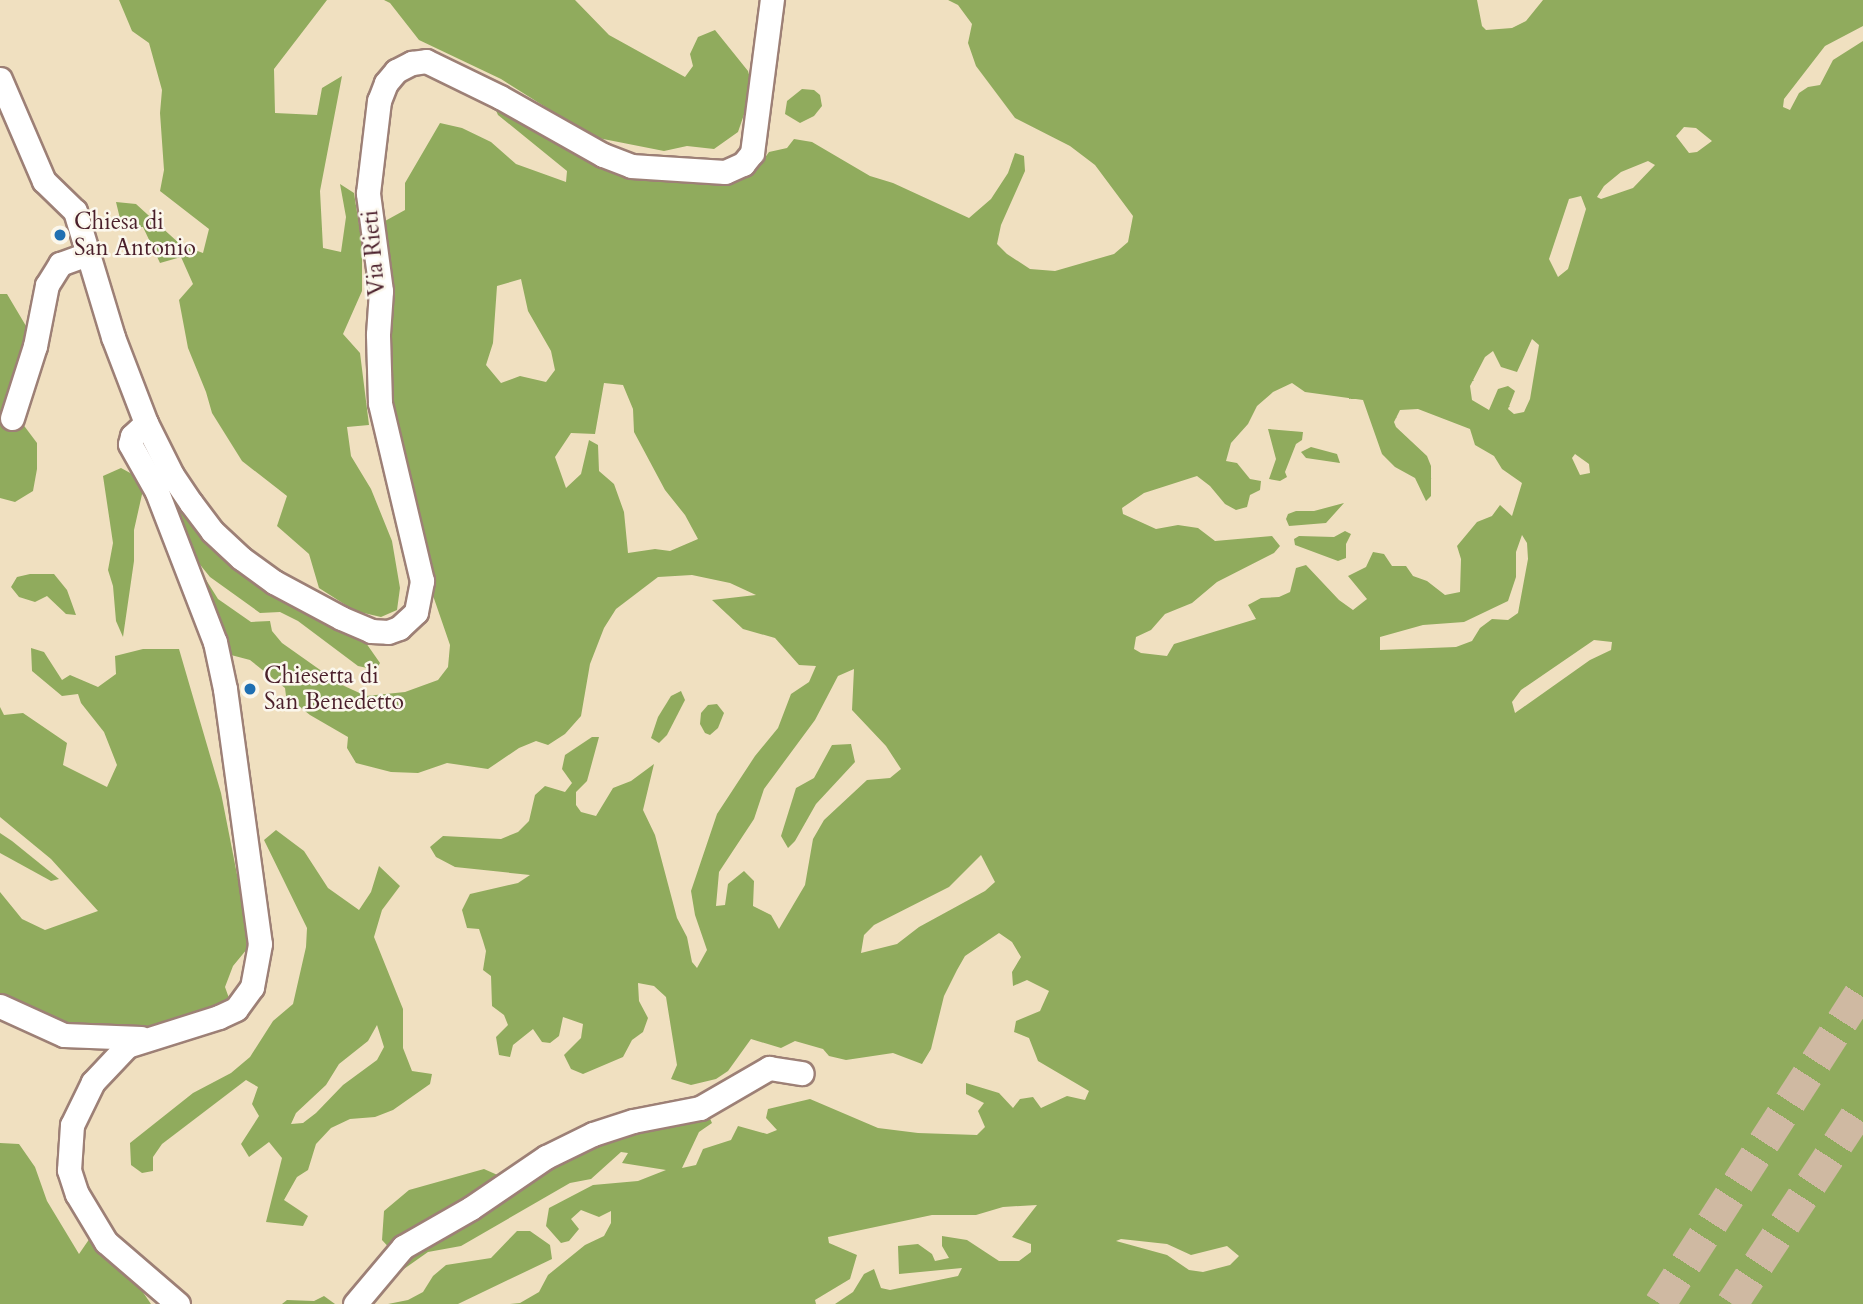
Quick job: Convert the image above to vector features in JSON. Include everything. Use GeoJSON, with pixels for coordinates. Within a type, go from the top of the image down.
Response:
{"type":"FeatureCollection","features":[{"type":"Feature","properties":{"kind":"street","name":"Via Rieti"},"geometry":{"type":"LineString","coordinates":[[0,79],[44,181],[75,211],[146,423],[172,475],[191,503],[212,531],[241,558],[307,601],[371,631],[388,632],[398,628],[416,612],[422,581],[380,403],[380,291],[368,193],[379,101],[386,83],[396,71],[412,63],[426,61],[448,69],[603,155],[622,162],[665,169],[725,172],[743,164],[752,153],[772,0]]}},
{"type":"Feature","properties":{"kind":"street"},"geometry":{"type":"LineString","coordinates":[[12,418],[35,346],[47,285],[60,264],[88,254]]}},
{"type":"Feature","properties":{"kind":"street"},"geometry":{"type":"LineString","coordinates":[[146,423],[132,436],[130,444],[157,492],[215,642],[225,689],[260,944],[251,986],[236,1009],[219,1017],[127,1046],[93,1082],[72,1125],[69,1170],[76,1194],[106,1242],[178,1304]]}},
{"type":"Feature","properties":{"kind":"street"},"geometry":{"type":"LineString","coordinates":[[0,1006],[64,1035],[148,1038]]}},
{"type":"Feature","properties":{"kind":"street"},"geometry":{"type":"LineString","coordinates":[[355,1304],[403,1247],[471,1208],[546,1157],[593,1134],[633,1121],[700,1108],[768,1068],[802,1073]]}},
{"type":"Feature","properties":{"kind":"green space"},"geometry":{"type":"Polygon","coordinates":[[[119,0],[327,0],[274,69],[275,113],[317,115],[322,88],[342,76],[320,191],[323,248],[341,252],[346,217],[340,184],[354,193],[362,244],[362,291],[343,334],[360,353],[369,425],[347,427],[351,456],[371,489],[392,541],[400,588],[397,610],[381,617],[355,611],[319,588],[309,554],[277,526],[287,496],[242,461],[212,413],[188,348],[179,300],[193,284],[181,257],[160,263],[143,227],[122,227],[116,202],[136,204],[181,245],[203,253],[209,229],[160,191],[164,170],[160,113],[162,90],[149,43],[132,31],[119,0]]]}},
{"type":"Feature","properties":{"kind":"green space"},"geometry":{"type":"Polygon","coordinates":[[[384,0],[575,0],[609,35],[685,77],[693,66],[690,54],[698,37],[715,30],[748,71],[753,88],[738,132],[714,149],[687,146],[664,151],[593,137],[501,79],[419,40],[390,3],[384,0]]]}},
{"type":"Feature","properties":{"kind":"green space"},"geometry":{"type":"Polygon","coordinates":[[[948,0],[1477,0],[1482,26],[1486,30],[1512,28],[1526,21],[1543,0],[1863,0],[1863,26],[1825,46],[1784,99],[1783,107],[1790,110],[1799,93],[1808,87],[1820,85],[1833,60],[1863,41],[1863,1304],[835,1304],[853,1292],[864,1274],[874,1269],[881,1288],[890,1290],[958,1276],[962,1268],[899,1274],[898,1246],[918,1244],[932,1254],[935,1261],[949,1258],[942,1246],[942,1236],[967,1240],[999,1261],[1019,1261],[1031,1252],[1031,1244],[1012,1237],[1037,1205],[1003,1207],[976,1215],[932,1215],[828,1237],[829,1243],[857,1255],[850,1279],[815,1300],[816,1304],[510,1304],[520,1303],[539,1292],[548,1275],[585,1245],[604,1236],[611,1223],[611,1211],[599,1217],[581,1210],[571,1219],[579,1229],[569,1241],[561,1243],[546,1226],[549,1208],[593,1185],[638,1181],[666,1170],[622,1163],[628,1153],[621,1152],[591,1179],[570,1183],[461,1246],[428,1252],[401,1271],[393,1270],[394,1253],[382,1240],[384,1211],[409,1190],[484,1169],[502,1177],[554,1154],[707,1112],[712,1123],[699,1132],[682,1168],[696,1165],[703,1149],[731,1140],[738,1126],[767,1134],[777,1130],[766,1118],[768,1109],[810,1099],[878,1128],[918,1133],[977,1135],[985,1127],[978,1111],[984,1103],[966,1094],[966,1083],[999,1093],[1013,1108],[1020,1099],[1033,1097],[1041,1108],[1067,1096],[1085,1100],[1089,1091],[1038,1061],[1029,1038],[1014,1032],[1016,1021],[1040,1011],[1049,991],[1027,980],[1013,986],[1012,972],[1021,957],[1012,942],[999,933],[965,956],[944,996],[931,1049],[922,1064],[893,1053],[846,1060],[829,1056],[823,1049],[795,1041],[781,1048],[751,1039],[728,1071],[716,1079],[691,1085],[671,1079],[677,1065],[666,997],[654,986],[638,983],[639,1001],[648,1018],[643,1032],[632,1040],[623,1057],[583,1074],[571,1069],[564,1055],[581,1038],[583,1024],[563,1017],[559,1036],[550,1043],[542,1042],[533,1029],[513,1045],[510,1057],[499,1055],[496,1037],[508,1025],[504,1015],[492,1006],[491,976],[483,970],[486,951],[479,929],[467,928],[462,910],[470,894],[518,883],[530,875],[455,867],[436,857],[430,847],[443,836],[501,839],[518,832],[529,821],[535,795],[545,786],[565,792],[572,783],[562,769],[565,755],[592,737],[599,737],[587,781],[576,792],[576,805],[581,812],[596,816],[613,788],[631,781],[654,764],[643,810],[655,835],[677,918],[687,937],[692,962],[697,968],[707,950],[695,915],[691,891],[717,814],[755,756],[778,728],[791,694],[809,682],[816,666],[799,665],[775,638],[743,629],[712,600],[756,595],[730,583],[692,575],[658,577],[616,609],[604,628],[590,664],[581,716],[565,734],[548,745],[536,741],[519,748],[488,769],[447,763],[418,773],[391,772],[356,763],[347,748],[348,737],[310,715],[286,696],[285,688],[250,660],[231,655],[220,645],[197,576],[203,575],[218,599],[251,622],[270,621],[272,631],[282,643],[340,684],[366,696],[405,692],[438,680],[448,667],[450,645],[429,584],[400,445],[389,372],[376,239],[385,221],[405,210],[405,183],[440,123],[462,128],[491,142],[516,164],[566,182],[567,171],[498,115],[493,104],[619,176],[740,175],[761,163],[769,152],[787,148],[794,139],[812,142],[870,176],[893,183],[969,218],[991,199],[1008,173],[1015,153],[1024,156],[1025,171],[1001,225],[997,244],[1030,269],[1055,271],[1114,254],[1128,242],[1133,216],[1095,165],[1070,146],[1015,118],[976,66],[968,43],[972,24],[958,5],[948,0]],[[1684,127],[1676,136],[1689,153],[1697,152],[1712,141],[1696,128],[1684,127]],[[1648,161],[1621,172],[1604,186],[1597,197],[1601,199],[1633,188],[1655,165],[1648,161]],[[1581,196],[1569,199],[1549,259],[1558,277],[1568,269],[1586,209],[1581,196]],[[521,279],[497,286],[493,343],[486,365],[501,383],[520,376],[546,382],[555,370],[551,351],[528,311],[521,279]],[[1532,339],[1517,372],[1501,367],[1493,351],[1485,357],[1470,386],[1472,400],[1489,410],[1498,389],[1508,386],[1515,391],[1508,409],[1514,414],[1524,412],[1530,399],[1539,345],[1532,339]],[[604,383],[595,434],[571,433],[555,457],[566,488],[581,474],[589,440],[598,445],[599,471],[614,484],[624,512],[628,553],[655,549],[670,551],[698,539],[685,515],[665,490],[634,432],[633,409],[623,385],[604,383]],[[1292,383],[1273,392],[1257,406],[1248,424],[1231,443],[1226,461],[1237,463],[1250,479],[1261,481],[1260,490],[1250,495],[1247,507],[1236,510],[1225,504],[1210,486],[1197,476],[1144,493],[1122,508],[1123,514],[1156,529],[1178,525],[1198,528],[1215,541],[1272,536],[1280,546],[1274,553],[1217,582],[1192,603],[1165,614],[1151,630],[1136,637],[1134,649],[1141,653],[1167,656],[1174,644],[1256,619],[1248,605],[1261,598],[1279,597],[1290,592],[1296,568],[1306,565],[1339,600],[1353,610],[1367,599],[1348,576],[1366,567],[1373,552],[1384,554],[1392,566],[1406,566],[1413,576],[1427,581],[1445,595],[1460,592],[1461,559],[1457,546],[1477,522],[1492,516],[1500,505],[1512,516],[1522,483],[1502,469],[1494,456],[1475,445],[1470,429],[1418,409],[1400,410],[1394,422],[1427,456],[1431,466],[1431,496],[1426,501],[1415,478],[1395,467],[1382,454],[1363,400],[1305,392],[1292,383]],[[1575,454],[1572,458],[1580,475],[1590,473],[1589,464],[1575,454]],[[1522,535],[1516,552],[1516,577],[1508,601],[1464,622],[1423,625],[1380,637],[1380,650],[1456,647],[1472,641],[1480,628],[1492,619],[1508,620],[1518,613],[1528,559],[1527,543],[1522,535]],[[1594,640],[1521,690],[1512,702],[1515,713],[1590,660],[1611,650],[1612,642],[1594,640]],[[854,669],[838,676],[815,720],[764,789],[754,819],[719,872],[716,906],[725,905],[728,884],[744,871],[754,881],[753,906],[771,915],[779,929],[805,885],[813,839],[824,820],[867,780],[890,778],[901,769],[886,746],[852,710],[854,669]],[[981,855],[949,887],[874,925],[864,935],[861,953],[897,944],[919,927],[985,891],[995,882],[981,855]],[[1121,1239],[1116,1241],[1167,1255],[1189,1270],[1203,1272],[1230,1265],[1239,1256],[1227,1246],[1191,1255],[1167,1244],[1121,1239]]]}},
{"type":"Feature","properties":{"kind":"green space"},"geometry":{"type":"Polygon","coordinates":[[[802,89],[814,90],[820,95],[822,106],[814,116],[800,123],[785,114],[787,101],[802,89]]]}},
{"type":"Feature","properties":{"kind":"green space"},"geometry":{"type":"Polygon","coordinates":[[[0,294],[7,294],[29,331],[19,419],[37,443],[37,469],[33,491],[15,502],[0,498],[0,294]]]}},
{"type":"Feature","properties":{"kind":"green space"},"geometry":{"type":"Polygon","coordinates":[[[1268,429],[1303,432],[1302,440],[1296,444],[1285,472],[1287,477],[1280,481],[1269,479],[1276,459],[1268,429]]]}},
{"type":"Feature","properties":{"kind":"green space"},"geometry":{"type":"Polygon","coordinates":[[[1311,447],[1337,454],[1340,463],[1306,458],[1301,452],[1311,447]]]}},
{"type":"Feature","properties":{"kind":"green space"},"geometry":{"type":"Polygon","coordinates":[[[121,468],[145,481],[134,530],[134,561],[123,637],[116,621],[113,586],[108,570],[113,543],[103,476],[121,468]]]}},
{"type":"Feature","properties":{"kind":"green space"},"geometry":{"type":"Polygon","coordinates":[[[163,481],[321,619],[366,643],[380,663],[376,670],[358,666],[298,621],[280,612],[260,613],[210,577],[193,556],[163,481]]]}},
{"type":"Feature","properties":{"kind":"green space"},"geometry":{"type":"Polygon","coordinates":[[[1344,503],[1326,523],[1289,526],[1286,519],[1288,514],[1296,511],[1314,511],[1344,503]]]}},
{"type":"Feature","properties":{"kind":"green space"},"geometry":{"type":"Polygon","coordinates":[[[1345,531],[1351,534],[1346,544],[1346,558],[1338,561],[1295,545],[1294,539],[1299,536],[1334,537],[1345,531]]]}},
{"type":"Feature","properties":{"kind":"green space"},"geometry":{"type":"Polygon","coordinates":[[[54,574],[67,590],[76,615],[66,614],[47,596],[35,602],[19,597],[11,587],[17,577],[54,574]]]}},
{"type":"Feature","properties":{"kind":"green space"},"geometry":{"type":"Polygon","coordinates":[[[31,648],[44,652],[62,680],[70,675],[98,687],[116,674],[115,656],[143,649],[179,649],[221,793],[245,915],[247,949],[233,966],[225,987],[230,1001],[145,1032],[98,1031],[53,1021],[0,998],[0,892],[22,919],[45,930],[98,911],[51,859],[0,817],[0,707],[4,715],[23,713],[67,743],[63,765],[107,787],[117,765],[104,732],[81,703],[78,694],[62,696],[32,671],[31,648]]]}},
{"type":"Feature","properties":{"kind":"green space"},"geometry":{"type":"Polygon","coordinates":[[[681,691],[685,700],[667,735],[659,743],[651,738],[658,717],[671,696],[681,691]]]}},
{"type":"Feature","properties":{"kind":"green space"},"geometry":{"type":"Polygon","coordinates":[[[717,704],[724,713],[718,728],[710,735],[705,733],[700,724],[701,713],[708,705],[717,704]]]}},
{"type":"Feature","properties":{"kind":"green space"},"geometry":{"type":"Polygon","coordinates":[[[851,744],[855,762],[816,804],[795,841],[788,848],[781,836],[796,788],[814,778],[832,745],[851,744]]]}},
{"type":"Feature","properties":{"kind":"green space"},"geometry":{"type":"Polygon","coordinates":[[[276,830],[304,851],[328,888],[359,910],[371,892],[379,866],[400,886],[382,910],[374,937],[403,1009],[403,1048],[412,1071],[432,1074],[430,1084],[393,1110],[375,1117],[350,1119],[331,1128],[316,1144],[308,1170],[297,1177],[284,1200],[308,1216],[303,1226],[266,1222],[282,1158],[269,1142],[249,1157],[241,1144],[259,1116],[252,1104],[258,1087],[246,1080],[162,1144],[153,1157],[153,1171],[142,1173],[131,1165],[130,1143],[193,1093],[231,1073],[250,1057],[273,1021],[293,1004],[306,947],[307,928],[264,840],[276,830]],[[377,1025],[368,1041],[339,1064],[326,1085],[296,1113],[291,1124],[303,1123],[316,1113],[343,1085],[377,1060],[384,1047],[377,1025]]]}},
{"type":"Feature","properties":{"kind":"green space"},"geometry":{"type":"Polygon","coordinates":[[[0,833],[59,879],[51,881],[0,853],[0,833]]]}},
{"type":"Feature","properties":{"kind":"green space"},"geometry":{"type":"Polygon","coordinates":[[[0,1143],[19,1144],[35,1167],[47,1201],[79,1254],[90,1238],[136,1282],[151,1304],[0,1304],[0,1143]]]}},
{"type":"Feature","properties":{"kind":"green space"},"geometry":{"type":"Polygon","coordinates":[[[517,1231],[530,1231],[550,1245],[552,1259],[458,1304],[388,1304],[408,1300],[423,1292],[433,1276],[446,1265],[491,1258],[517,1231]]]}},
{"type":"Feature","properties":{"kind":"green space"},"geometry":{"type":"Polygon","coordinates":[[[324,1296],[335,1304],[282,1304],[287,1300],[314,1301],[324,1296]]]}},
{"type":"Feature","properties":{"kind":"tunnel"},"geometry":{"type":"LineString","coordinates":[[1660,1304],[1863,989]]}},
{"type":"Feature","properties":{"kind":"tunnel"},"geometry":{"type":"LineString","coordinates":[[1732,1304],[1863,1105]]}},
{"type":"Feature","properties":{"kind":"place","name":"Chiesa di San Antonio"},"geometry":{"type":"Point","coordinates":[60,235]}},
{"type":"Feature","properties":{"kind":"place","name":"Chiesetta di San Benedetto"},"geometry":{"type":"Point","coordinates":[250,689]}}]}
